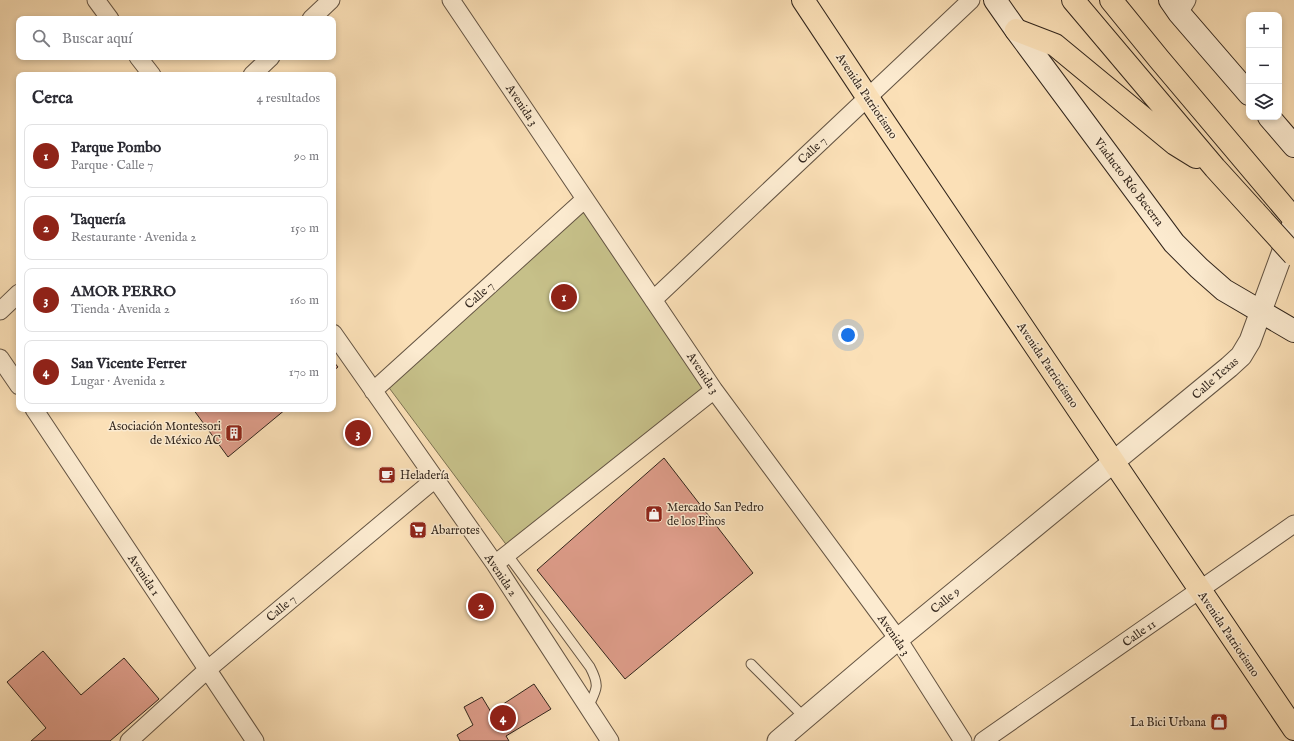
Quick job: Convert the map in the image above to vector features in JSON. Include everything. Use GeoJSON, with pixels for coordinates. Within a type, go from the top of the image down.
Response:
{"type":"FeatureCollection","features":[{"type":"Feature","properties":{"kind":"main road","name":"Avenida Patriotismo"},"geometry":{"type":"LineString","coordinates":[[804,0],[868,98],[1294,729]]}},
{"type":"Feature","properties":{"kind":"main road","name":"Viaducto Río Becerra"},"geometry":{"type":"LineString","coordinates":[[995,0],[1174,243],[1198,268],[1224,290],[1294,331]]}},
{"type":"Feature","properties":{"kind":"main road"},"geometry":{"type":"LineString","coordinates":[[1073,0],[1215,168],[1294,255]]}},
{"type":"Feature","properties":{"kind":"main road"},"geometry":{"type":"LineString","coordinates":[[1111,0],[1294,220]]}},
{"type":"Feature","properties":{"kind":"main road"},"geometry":{"type":"LineString","coordinates":[[1179,4],[1246,90]]}},
{"type":"Feature","properties":{"kind":"main road"},"geometry":{"type":"LineString","coordinates":[[1016,30],[1055,45],[1175,144],[1215,168]]}},
{"type":"Feature","properties":{"kind":"main road"},"geometry":{"type":"LineString","coordinates":[[1272,120],[1294,146]]}},
{"type":"Feature","properties":{"kind":"street"},"geometry":{"type":"LineString","coordinates":[[96,0],[108,16]]}},
{"type":"Feature","properties":{"kind":"street"},"geometry":{"type":"LineString","coordinates":[[314,16],[331,0]]}},
{"type":"Feature","properties":{"kind":"street","name":"Avenida 3"},"geometry":{"type":"LineString","coordinates":[[451,0],[714,390],[898,639],[963,741]]}},
{"type":"Feature","properties":{"kind":"street","name":"Calle 7"},"geometry":{"type":"LineString","coordinates":[[653,300],[971,0]]}},
{"type":"Feature","properties":{"kind":"street"},"geometry":{"type":"LineString","coordinates":[[140,60],[150,72]]}},
{"type":"Feature","properties":{"kind":"street"},"geometry":{"type":"LineString","coordinates":[[255,72],[268,60]]}},
{"type":"Feature","properties":{"kind":"street","name":"Calle 7"},"geometry":{"type":"LineString","coordinates":[[373,391],[585,199]]}},
{"type":"Feature","properties":{"kind":"street","name":"Calle Texas"},"geometry":{"type":"LineString","coordinates":[[1114,462],[1229,367],[1240,356],[1250,341],[1294,220]]}},
{"type":"Feature","properties":{"kind":"street"},"geometry":{"type":"LineString","coordinates":[[0,311],[16,296]]}},
{"type":"Feature","properties":{"kind":"street","name":"Avenida 2"},"geometry":{"type":"LineString","coordinates":[[336,337],[435,479],[501,559],[588,707],[610,741]]}},
{"type":"Feature","properties":{"kind":"street"},"geometry":{"type":"LineString","coordinates":[[0,358],[16,382]]}},
{"type":"Feature","properties":{"kind":"street"},"geometry":{"type":"LineString","coordinates":[[501,559],[714,390]]}},
{"type":"Feature","properties":{"kind":"street","name":"Avenida 1"},"geometry":{"type":"LineString","coordinates":[[36,412],[255,741]]}},
{"type":"Feature","properties":{"kind":"street","name":"Calle 9"},"geometry":{"type":"LineString","coordinates":[[778,741],[898,639],[1114,462]]}},
{"type":"Feature","properties":{"kind":"street","name":"Calle 7"},"geometry":{"type":"LineString","coordinates":[[129,741],[207,670],[435,479]]}},
{"type":"Feature","properties":{"kind":"street","name":"Calle 11"},"geometry":{"type":"LineString","coordinates":[[983,741],[1294,524]]}},
{"type":"Feature","properties":{"kind":"lane"},"geometry":{"type":"LineString","coordinates":[[501,559],[590,667],[596,678],[597,690],[588,707]]}},
{"type":"Feature","properties":{"kind":"lane"},"geometry":{"type":"LineString","coordinates":[[751,664],[805,718]]}},
{"type":"Feature","properties":{"kind":"shaded area"},"geometry":{"type":"Polygon","coordinates":[[[584,209],[704,387],[508,547],[387,385],[584,209]]]}},
{"type":"Feature","properties":{"kind":"building","name":"Asociación Montessori de México AC"},"geometry":{"type":"Polygon","coordinates":[[[195,412],[282,412],[228,457],[195,412]]]}},
{"type":"Feature","properties":{"kind":"building","name":"Mercado San Pedro de los Pinos"},"geometry":{"type":"Polygon","coordinates":[[[664,458],[753,573],[625,679],[537,570],[664,458]]]}},
{"type":"Feature","properties":{"kind":"building"},"geometry":{"type":"Polygon","coordinates":[[[43,651],[81,695],[124,658],[159,699],[110,741],[31,741],[46,728],[7,682],[43,651]]]}},
{"type":"Feature","properties":{"kind":"building"},"geometry":{"type":"Polygon","coordinates":[[[534,684],[551,709],[506,736],[509,741],[460,741],[457,735],[473,725],[464,707],[482,697],[491,712],[534,684]]]}},
{"type":"Feature","properties":{"kind":"place","name":"Parque Pombo"},"geometry":{"type":"Point","coordinates":[564,297]}},
{"type":"Feature","properties":{"kind":"place","name":"Asociación Montessori de México AC"},"geometry":{"type":"Point","coordinates":[234,433]}},
{"type":"Feature","properties":{"kind":"place","name":"AMOR PERRO"},"geometry":{"type":"Point","coordinates":[358,433]}},
{"type":"Feature","properties":{"kind":"place","name":"Heladería"},"geometry":{"type":"Point","coordinates":[387,475]}},
{"type":"Feature","properties":{"kind":"place","name":"Mercado San Pedro de los Pinos"},"geometry":{"type":"Point","coordinates":[654,514]}},
{"type":"Feature","properties":{"kind":"place","name":"Abarrotes"},"geometry":{"type":"Point","coordinates":[418,530]}},
{"type":"Feature","properties":{"kind":"place","name":"Taquería"},"geometry":{"type":"Point","coordinates":[481,606]}},
{"type":"Feature","properties":{"kind":"place","name":"San Vicente Ferrer"},"geometry":{"type":"Point","coordinates":[503,718]}},
{"type":"Feature","properties":{"kind":"place","name":"La Bici Urbana"},"geometry":{"type":"Point","coordinates":[1219,722]}}]}
